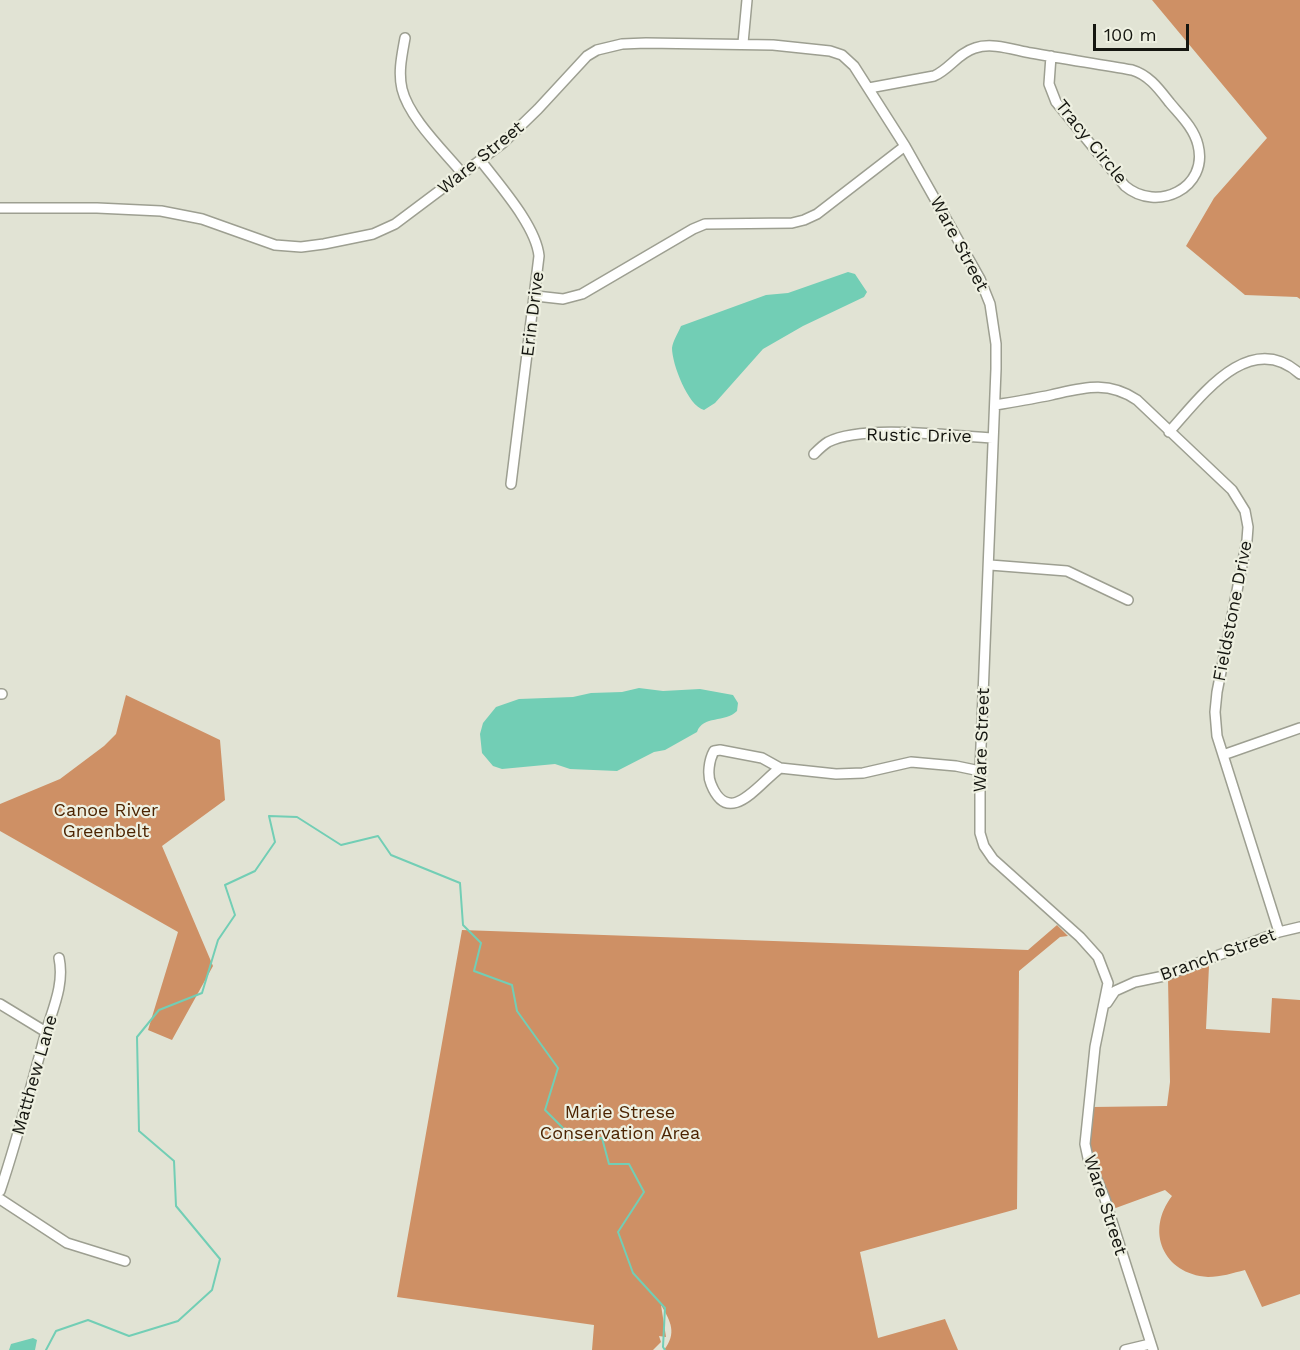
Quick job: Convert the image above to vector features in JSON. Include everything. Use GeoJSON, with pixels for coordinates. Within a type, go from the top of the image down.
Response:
{"type":"FeatureCollection","features":[{"type":"Feature","properties":{"kind":"street"},"geometry":{"type":"LineString","coordinates":[[743,43],[747,0]]}},
{"type":"Feature","properties":{"kind":"street"},"geometry":{"type":"LineString","coordinates":[[405,38],[400,68],[405,99],[424,127],[462,173]]}},
{"type":"Feature","properties":{"kind":"street","name":"Ware Street"},"geometry":{"type":"LineString","coordinates":[[0,208],[109,208],[160,211],[202,219],[275,245],[301,247],[373,234],[395,225],[481,161],[518,129],[585,58],[597,50],[622,44],[743,43],[813,49],[842,55],[854,66],[905,146],[980,279],[990,304],[996,344],[995,405],[980,771],[980,833],[984,846],[993,859],[1063,921],[1098,957],[1108,983],[1095,1047],[1085,1144],[1152,1347]]}},
{"type":"Feature","properties":{"kind":"street","name":"Tracy Circle"},"geometry":{"type":"LineString","coordinates":[[869,88],[934,76],[964,53],[982,46],[1051,56],[1132,70],[1148,78],[1196,138],[1199,162],[1189,183],[1175,194],[1158,198],[1140,195],[1125,186],[1056,102],[1049,84],[1051,56]]}},
{"type":"Feature","properties":{"kind":"street"},"geometry":{"type":"LineString","coordinates":[[536,296],[563,299],[582,294],[705,224],[785,223],[804,220],[817,214],[905,146]]}},
{"type":"Feature","properties":{"kind":"street","name":"Erin Drive"},"geometry":{"type":"LineString","coordinates":[[481,161],[532,231],[536,239],[539,263],[511,484]]}},
{"type":"Feature","properties":{"kind":"street"},"geometry":{"type":"LineString","coordinates":[[1169,432],[1207,391],[1236,366],[1251,360],[1268,360],[1285,364],[1300,374]]}},
{"type":"Feature","properties":{"kind":"street","name":"Fieldstone Drive"},"geometry":{"type":"LineString","coordinates":[[995,405],[1083,387],[1125,392],[1137,400],[1232,490],[1245,511],[1248,519],[1247,540],[1217,692],[1215,724],[1279,932]]}},
{"type":"Feature","properties":{"kind":"street","name":"Rustic Drive"},"geometry":{"type":"LineString","coordinates":[[814,454],[828,443],[856,434],[896,433],[993,438]]}},
{"type":"Feature","properties":{"kind":"street"},"geometry":{"type":"LineString","coordinates":[[990,565],[1067,571],[1128,600]]}},
{"type":"Feature","properties":{"kind":"street"},"geometry":{"type":"LineString","coordinates":[[1223,755],[1300,728]]}},
{"type":"Feature","properties":{"kind":"street"},"geometry":{"type":"LineString","coordinates":[[780,768],[740,802],[732,804],[720,798],[710,781],[711,756],[714,751],[720,750],[762,758],[780,768],[836,774],[863,773],[911,762],[956,766],[980,771]]}},
{"type":"Feature","properties":{"kind":"street","name":"Branch Street"},"geometry":{"type":"LineString","coordinates":[[1108,983],[1135,982],[1164,976],[1279,932],[1300,927]]}},
{"type":"Feature","properties":{"kind":"street","name":"Matthew Lane"},"geometry":{"type":"LineString","coordinates":[[0,1191],[21,1127],[57,998],[62,970],[59,958]]}},
{"type":"Feature","properties":{"kind":"street","name":"Branch Street"},"geometry":{"type":"LineString","coordinates":[[1104,1006],[1115,991],[1135,982]]}},
{"type":"Feature","properties":{"kind":"street"},"geometry":{"type":"LineString","coordinates":[[0,1004],[46,1032]]}},
{"type":"Feature","properties":{"kind":"street"},"geometry":{"type":"LineString","coordinates":[[0,1199],[67,1243],[125,1260]]}},
{"type":"Feature","properties":{"kind":"street"},"geometry":{"type":"LineString","coordinates":[[1125,1350],[1152,1347]]}},
{"type":"Feature","properties":{"kind":"green space"},"geometry":{"type":"Polygon","coordinates":[[[1152,0],[1300,0],[1300,299],[1245,295],[1186,246],[1214,198],[1267,138],[1152,0]]]}},
{"type":"Feature","properties":{"kind":"green space","name":"Canoe River Greenbelt"},"geometry":{"type":"Polygon","coordinates":[[[126,695],[220,740],[225,800],[162,846],[213,966],[172,1040],[148,1030],[178,932],[0,831],[0,804],[60,779],[104,746],[116,734],[126,695]]]}},
{"type":"Feature","properties":{"kind":"green space","name":"Marie Strese Conservation Area"},"geometry":{"type":"Polygon","coordinates":[[[1057,925],[1068,936],[1060,937],[1019,971],[1017,1209],[860,1252],[878,1338],[945,1319],[958,1350],[664,1350],[670,1338],[671,1328],[661,1305],[666,1337],[659,1336],[661,1342],[653,1350],[592,1350],[594,1325],[397,1297],[462,930],[1028,950],[1057,925]]]}},
{"type":"Feature","properties":{"kind":"green space"},"geometry":{"type":"Polygon","coordinates":[[[1209,966],[1206,1029],[1270,1033],[1272,998],[1300,1000],[1300,1294],[1262,1307],[1245,1270],[1208,1277],[1192,1274],[1180,1268],[1170,1259],[1163,1248],[1160,1236],[1160,1223],[1164,1209],[1172,1196],[1165,1190],[1113,1209],[1091,1149],[1093,1107],[1167,1106],[1170,1082],[1168,979],[1209,966]]]}},
{"type":"Feature","properties":{"kind":"water"},"geometry":{"type":"Polygon","coordinates":[[[848,272],[855,274],[867,292],[864,297],[803,326],[763,349],[715,403],[704,410],[692,401],[682,384],[673,355],[672,348],[681,326],[766,295],[788,293],[848,272]]]}},
{"type":"Feature","properties":{"kind":"water"},"geometry":{"type":"Polygon","coordinates":[[[639,688],[663,691],[700,689],[733,695],[738,703],[737,711],[727,717],[704,723],[697,732],[665,750],[654,752],[617,771],[570,769],[555,764],[502,769],[493,766],[482,753],[480,734],[483,723],[496,707],[519,699],[573,697],[639,688]]]}},
{"type":"Feature","properties":{"kind":"water"},"geometry":{"type":"Polygon","coordinates":[[[33,1338],[37,1340],[35,1350],[9,1350],[11,1344],[33,1338]]]}},
{"type":"Feature","properties":{"kind":"waterway"},"geometry":{"type":"LineString","coordinates":[[46,1350],[56,1331],[88,1320],[129,1336],[178,1321],[212,1290],[220,1259],[176,1206],[174,1161],[139,1131],[137,1037],[159,1010],[202,993],[218,940],[235,915],[225,885],[255,871],[275,842],[269,816],[297,817],[341,845],[378,836],[391,855],[460,883],[463,925],[481,943],[474,971],[512,985],[517,1011],[558,1068],[545,1110],[575,1140],[602,1138],[609,1164],[629,1164],[644,1192],[618,1232],[633,1273],[665,1308],[663,1347],[665,1350]]}}]}
